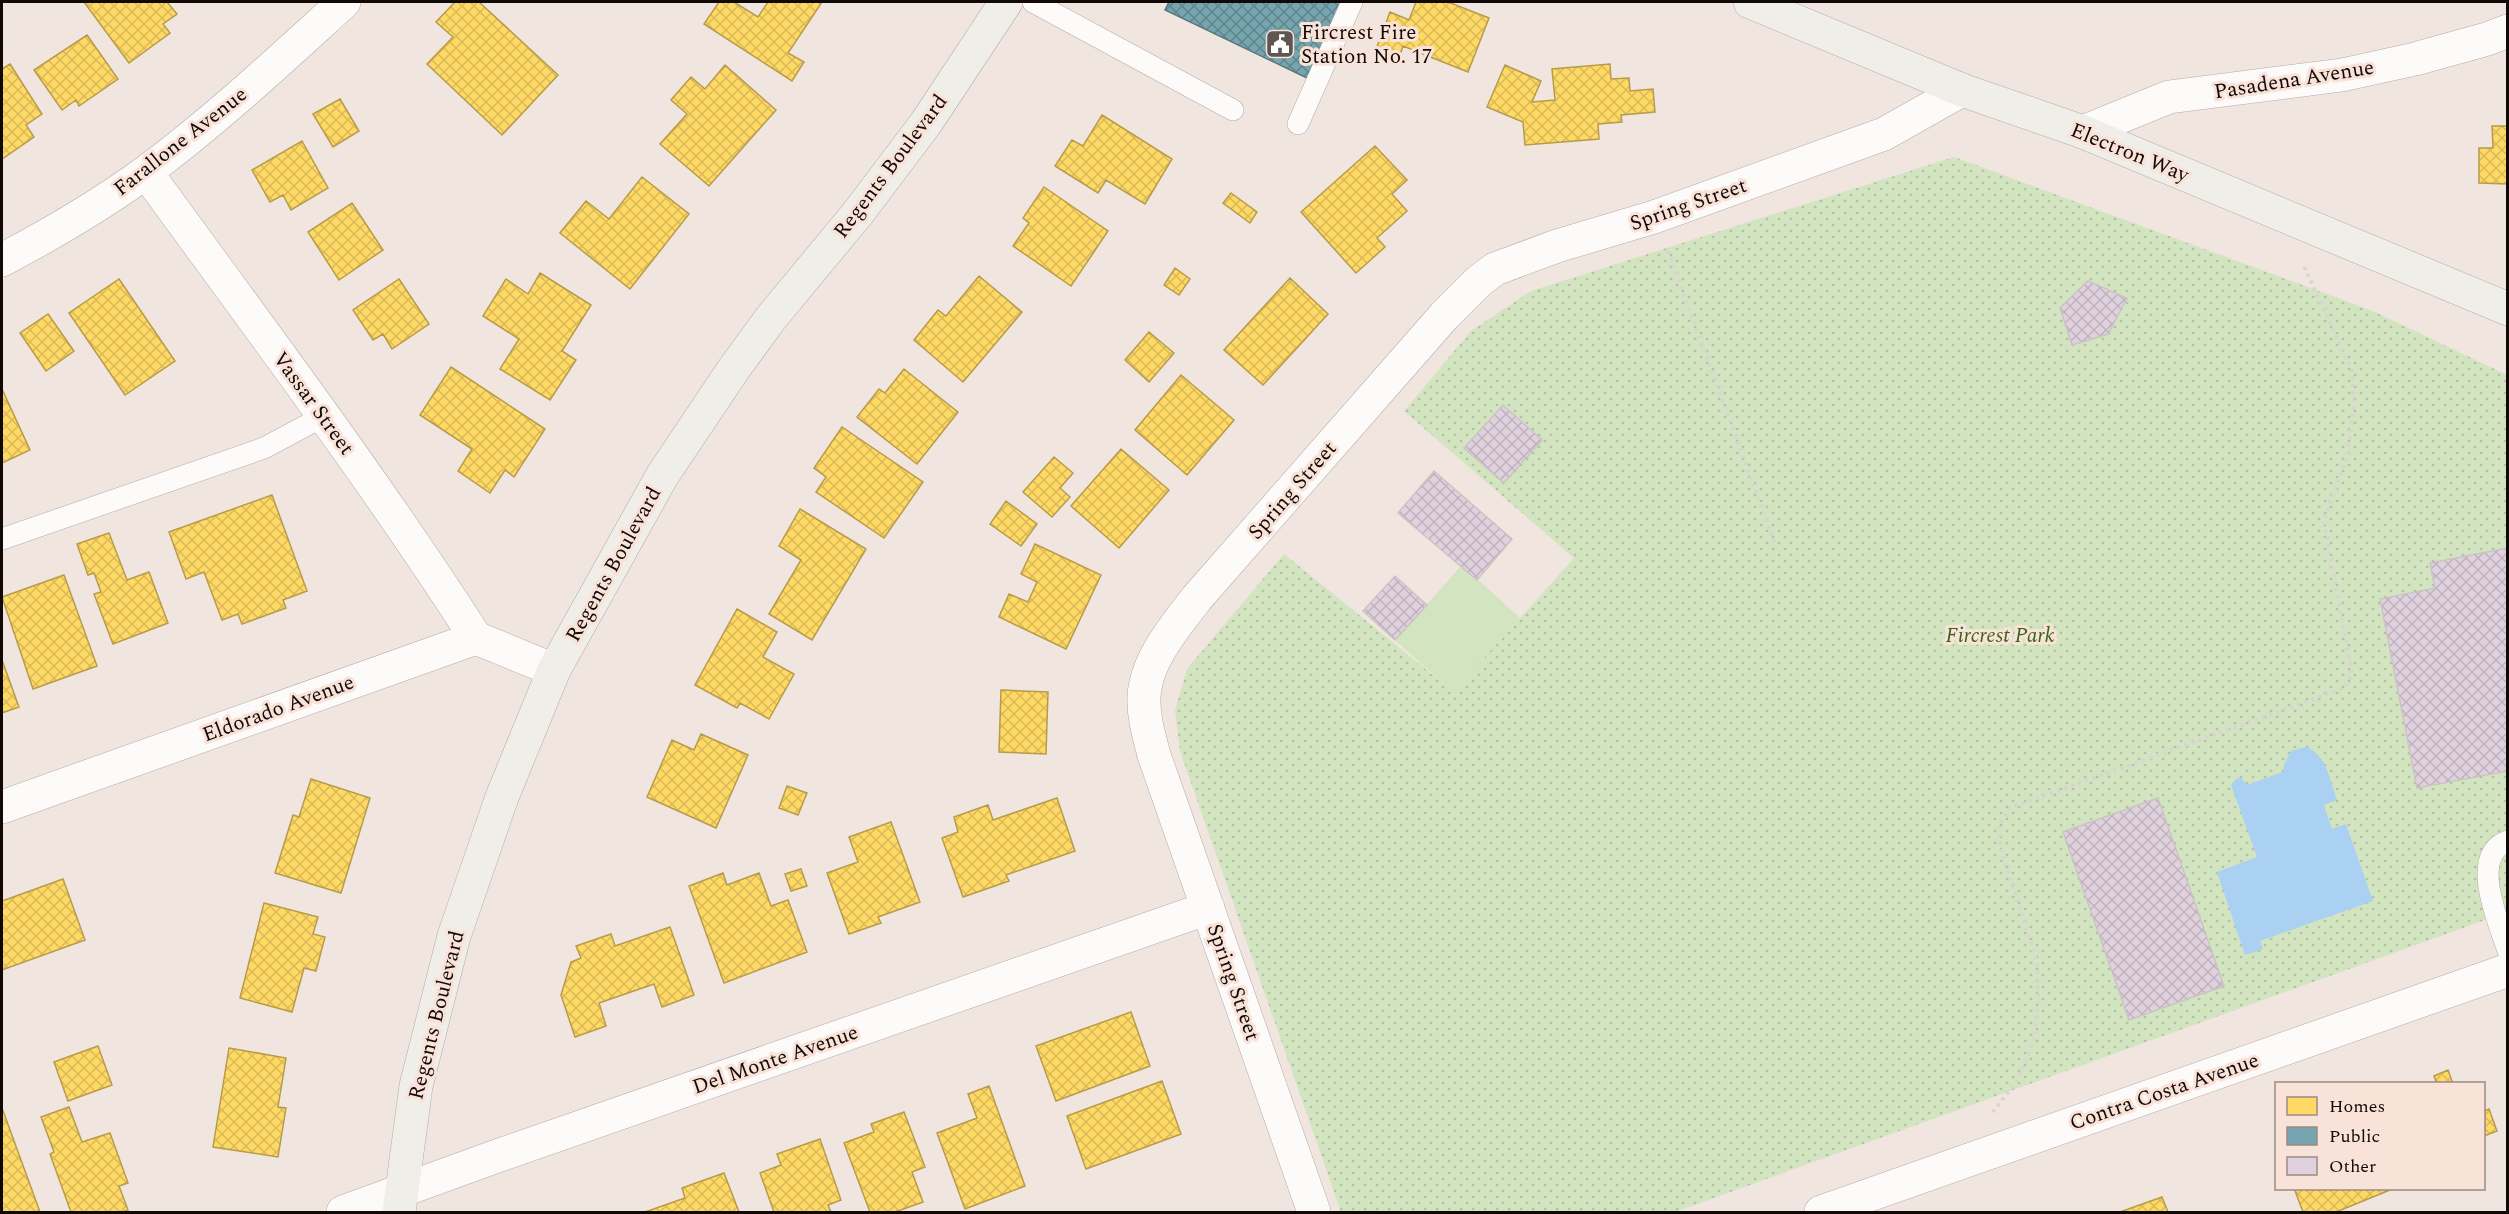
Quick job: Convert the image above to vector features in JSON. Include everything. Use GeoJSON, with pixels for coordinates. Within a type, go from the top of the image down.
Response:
{"type":"FeatureCollection","features":[{"type":"Feature","properties":{"kind":"main road","name":"Regents Boulevard"},"geometry":{"type":"LineString","coordinates":[[400,1202],[416,1086],[454,936],[502,797],[554,670],[662,476],[733,370],[771,318],[858,213],[926,123],[1006,2]]}},
{"type":"Feature","properties":{"kind":"main road","name":"Electron Way"},"geometry":{"type":"LineString","coordinates":[[1750,2],[1962,90],[2083,132],[2508,309]]}},
{"type":"Feature","properties":{"kind":"street","name":"Farallone Avenue"},"geometry":{"type":"LineString","coordinates":[[2,260],[41,239],[146,172],[259,80],[344,2]]}},
{"type":"Feature","properties":{"kind":"street","name":"Pasadena Avenue"},"geometry":{"type":"LineString","coordinates":[[2083,132],[2169,97],[2342,75],[2415,59],[2508,31]]}},
{"type":"Feature","properties":{"kind":"street","name":"Spring Street"},"geometry":{"type":"LineString","coordinates":[[1314,1212],[1154,755],[1145,719],[1144,695],[1148,675],[1170,635],[1196,599],[1444,316],[1479,281],[1495,269],[1557,246],[1653,217],[1884,134],[1962,90]]}},
{"type":"Feature","properties":{"kind":"street","name":"Vassar Street"},"geometry":{"type":"LineString","coordinates":[[146,172],[324,416],[444,588],[476,638]]}},
{"type":"Feature","properties":{"kind":"street"},"geometry":{"type":"LineString","coordinates":[[476,638],[554,670]]}},
{"type":"Feature","properties":{"kind":"street","name":"Eldorado Avenue"},"geometry":{"type":"LineString","coordinates":[[2,807],[476,638]]}},
{"type":"Feature","properties":{"kind":"street","name":"Del Monte Avenue"},"geometry":{"type":"LineString","coordinates":[[343,1212],[400,1202],[1208,908]]}},
{"type":"Feature","properties":{"kind":"street","name":"Contra Costa Avenue"},"geometry":{"type":"LineString","coordinates":[[1821,1212],[2508,970]]}},
{"type":"Feature","properties":{"kind":"lane"},"geometry":{"type":"LineString","coordinates":[[1034,2],[1233,110]]}},
{"type":"Feature","properties":{"kind":"lane"},"geometry":{"type":"LineString","coordinates":[[1298,124],[1352,2]]}},
{"type":"Feature","properties":{"kind":"lane"},"geometry":{"type":"LineString","coordinates":[[2,540],[264,448],[324,416]]}},
{"type":"Feature","properties":{"kind":"lane"},"geometry":{"type":"LineString","coordinates":[[2508,841],[2497,844],[2490,854],[2486,873],[2508,951]]}},
{"type":"Feature","properties":{"kind":"path"},"geometry":{"type":"LineString","coordinates":[[1977,1158],[1993,1109],[2018,1079],[2035,1038],[2038,998],[2037,963],[2000,845],[2000,825],[2010,808],[2344,688],[2352,675],[2324,519],[2347,456],[2354,411],[2352,371],[2280,214]]}},
{"type":"Feature","properties":{"kind":"path"},"geometry":{"type":"LineString","coordinates":[[1653,217],[1671,258],[1777,549]]}},
{"type":"Feature","properties":{"kind":"green space","name":"Fircrest Park"},"geometry":{"type":"Polygon","coordinates":[[[1954,157],[2373,311],[2507,375],[2507,912],[1675,1212],[1341,1212],[1180,751],[1175,711],[1187,669],[1284,554],[1454,692],[1574,558],[1404,411],[1471,331],[1531,291],[1954,157]]]}},
{"type":"Feature","properties":{"kind":"green space"},"geometry":{"type":"Polygon","coordinates":[[[1462,565],[1520,618],[1454,693],[1395,640],[1462,565]]]}},
{"type":"Feature","properties":{"kind":"water"},"geometry":{"type":"Polygon","coordinates":[[[2306,747],[2319,756],[2327,769],[2337,800],[2324,805],[2332,829],[2346,824],[2373,901],[2260,941],[2263,949],[2245,955],[2217,872],[2257,857],[2231,785],[2236,779],[2241,778],[2247,785],[2283,772],[2291,751],[2306,747]]]}},
{"type":"Feature","properties":{"kind":"building: Homes"},"geometry":{"type":"Polygon","coordinates":[[[84,2],[167,2],[177,14],[163,24],[170,33],[129,63],[84,2]]]}},
{"type":"Feature","properties":{"kind":"building: Homes"},"geometry":{"type":"Polygon","coordinates":[[[455,2],[479,2],[558,75],[502,135],[427,64],[453,37],[436,22],[455,2]]]}},
{"type":"Feature","properties":{"kind":"building: Homes"},"geometry":{"type":"Polygon","coordinates":[[[719,2],[734,2],[758,17],[768,2],[822,2],[788,53],[804,62],[792,81],[704,24],[719,2]]]}},
{"type":"Feature","properties":{"kind":"building: Homes"},"geometry":{"type":"Polygon","coordinates":[[[1416,2],[1448,2],[1489,18],[1468,72],[1403,46],[1398,61],[1375,52],[1390,12],[1409,20],[1416,2]]]}},
{"type":"Feature","properties":{"kind":"building: Homes"},"geometry":{"type":"Polygon","coordinates":[[[87,35],[118,79],[79,106],[76,100],[62,110],[34,70],[87,35]]]}},
{"type":"Feature","properties":{"kind":"building: Homes"},"geometry":{"type":"Polygon","coordinates":[[[10,64],[42,114],[26,125],[34,137],[2,159],[2,69],[10,64]]]}},
{"type":"Feature","properties":{"kind":"building: Homes"},"geometry":{"type":"Polygon","coordinates":[[[1610,64],[1611,79],[1629,78],[1630,91],[1653,89],[1655,112],[1621,115],[1622,122],[1598,124],[1599,139],[1525,145],[1523,122],[1487,107],[1505,65],[1541,81],[1532,102],[1555,100],[1552,69],[1610,64]]]}},
{"type":"Feature","properties":{"kind":"building: Homes"},"geometry":{"type":"Polygon","coordinates":[[[725,65],[776,110],[709,186],[660,144],[687,114],[671,100],[691,77],[705,89],[725,65]]]}},
{"type":"Feature","properties":{"kind":"building: Homes"},"geometry":{"type":"Polygon","coordinates":[[[340,99],[359,131],[333,147],[313,114],[340,99]]]}},
{"type":"Feature","properties":{"kind":"building: Homes"},"geometry":{"type":"Polygon","coordinates":[[[1102,115],[1172,159],[1145,204],[1106,180],[1098,193],[1055,166],[1072,140],[1083,146],[1102,115]]]}},
{"type":"Feature","properties":{"kind":"building: Homes"},"geometry":{"type":"Polygon","coordinates":[[[2492,126],[2508,126],[2508,184],[2479,183],[2479,148],[2493,148],[2492,126]]]}},
{"type":"Feature","properties":{"kind":"building: Homes"},"geometry":{"type":"Polygon","coordinates":[[[302,141],[328,188],[291,210],[283,195],[270,202],[252,170],[302,141]]]}},
{"type":"Feature","properties":{"kind":"building: Homes"},"geometry":{"type":"Polygon","coordinates":[[[1375,146],[1407,180],[1392,194],[1407,211],[1377,238],[1385,247],[1356,273],[1301,212],[1375,146]]]}},
{"type":"Feature","properties":{"kind":"building: Homes"},"geometry":{"type":"Polygon","coordinates":[[[642,177],[689,214],[630,289],[560,233],[586,201],[609,219],[642,177]]]}},
{"type":"Feature","properties":{"kind":"building: Homes"},"geometry":{"type":"Polygon","coordinates":[[[1044,187],[1108,231],[1071,286],[1013,246],[1029,223],[1023,218],[1044,187]]]}},
{"type":"Feature","properties":{"kind":"building: Homes"},"geometry":{"type":"Polygon","coordinates":[[[1231,193],[1257,212],[1250,223],[1223,203],[1231,193]]]}},
{"type":"Feature","properties":{"kind":"building: Homes"},"geometry":{"type":"Polygon","coordinates":[[[352,203],[383,250],[339,280],[308,232],[352,203]]]}},
{"type":"Feature","properties":{"kind":"building: Homes"},"geometry":{"type":"Polygon","coordinates":[[[1175,268],[1190,279],[1179,295],[1164,285],[1175,268]]]}},
{"type":"Feature","properties":{"kind":"building: Homes"},"geometry":{"type":"Polygon","coordinates":[[[540,273],[591,305],[562,351],[576,360],[550,400],[500,369],[519,339],[483,316],[506,279],[528,294],[540,273]]]}},
{"type":"Feature","properties":{"kind":"building: Homes"},"geometry":{"type":"Polygon","coordinates":[[[979,276],[1022,312],[963,382],[914,340],[938,310],[946,316],[979,276]]]}},
{"type":"Feature","properties":{"kind":"building: Homes"},"geometry":{"type":"Polygon","coordinates":[[[1290,278],[1328,314],[1263,385],[1224,350],[1290,278]]]}},
{"type":"Feature","properties":{"kind":"building: Homes"},"geometry":{"type":"Polygon","coordinates":[[[119,279],[175,361],[125,395],[69,313],[119,279]]]}},
{"type":"Feature","properties":{"kind":"building: Homes"},"geometry":{"type":"Polygon","coordinates":[[[399,279],[429,324],[392,349],[383,334],[373,340],[353,310],[399,279]]]}},
{"type":"Feature","properties":{"kind":"building: Homes"},"geometry":{"type":"Polygon","coordinates":[[[48,314],[74,351],[46,371],[20,333],[48,314]]]}},
{"type":"Feature","properties":{"kind":"building: Homes"},"geometry":{"type":"Polygon","coordinates":[[[1149,332],[1174,353],[1149,382],[1125,360],[1149,332]]]}},
{"type":"Feature","properties":{"kind":"building: Homes"},"geometry":{"type":"Polygon","coordinates":[[[451,367],[545,429],[514,477],[505,470],[490,493],[458,471],[472,449],[420,415],[451,367]]]}},
{"type":"Feature","properties":{"kind":"building: Homes"},"geometry":{"type":"Polygon","coordinates":[[[904,369],[958,412],[917,464],[857,417],[879,389],[885,393],[904,369]]]}},
{"type":"Feature","properties":{"kind":"building: Homes"},"geometry":{"type":"Polygon","coordinates":[[[1181,375],[1234,420],[1187,475],[1135,430],[1181,375]]]}},
{"type":"Feature","properties":{"kind":"building: Homes"},"geometry":{"type":"Polygon","coordinates":[[[2,389],[30,450],[2,463],[2,389]]]}},
{"type":"Feature","properties":{"kind":"building: Homes"},"geometry":{"type":"Polygon","coordinates":[[[842,427],[923,482],[884,538],[816,492],[826,477],[814,468],[842,427]]]}},
{"type":"Feature","properties":{"kind":"building: Homes"},"geometry":{"type":"Polygon","coordinates":[[[1121,449],[1169,490],[1119,548],[1071,506],[1121,449]]]}},
{"type":"Feature","properties":{"kind":"building: Homes"},"geometry":{"type":"Polygon","coordinates":[[[1054,457],[1073,473],[1060,488],[1070,497],[1052,517],[1023,492],[1054,457]]]}},
{"type":"Feature","properties":{"kind":"building: Homes"},"geometry":{"type":"Polygon","coordinates":[[[272,495],[307,591],[283,600],[286,608],[242,624],[238,614],[222,620],[204,572],[186,579],[169,532],[272,495]]]}},
{"type":"Feature","properties":{"kind":"building: Homes"},"geometry":{"type":"Polygon","coordinates":[[[1006,501],[1037,524],[1021,546],[990,524],[1006,501]]]}},
{"type":"Feature","properties":{"kind":"building: Homes"},"geometry":{"type":"Polygon","coordinates":[[[800,509],[866,549],[812,640],[769,614],[801,560],[779,546],[800,509]]]}},
{"type":"Feature","properties":{"kind":"building: Homes"},"geometry":{"type":"Polygon","coordinates":[[[109,533],[127,580],[149,572],[168,623],[113,644],[94,594],[101,592],[94,573],[88,575],[77,544],[109,533]]]}},
{"type":"Feature","properties":{"kind":"building: Homes"},"geometry":{"type":"Polygon","coordinates":[[[1035,544],[1101,575],[1066,649],[999,617],[1009,594],[1028,602],[1037,582],[1021,574],[1035,544]]]}},
{"type":"Feature","properties":{"kind":"building: Homes"},"geometry":{"type":"Polygon","coordinates":[[[64,575],[97,666],[33,689],[2,597],[64,575]]]}},
{"type":"Feature","properties":{"kind":"building: Homes"},"geometry":{"type":"Polygon","coordinates":[[[737,609],[777,632],[763,657],[794,674],[769,719],[740,703],[737,708],[695,685],[737,609]]]}},
{"type":"Feature","properties":{"kind":"building: Homes"},"geometry":{"type":"Polygon","coordinates":[[[2,660],[19,707],[2,713],[2,660]]]}},
{"type":"Feature","properties":{"kind":"building: Homes"},"geometry":{"type":"Polygon","coordinates":[[[1001,690],[1048,692],[1046,754],[999,752],[1001,690]]]}},
{"type":"Feature","properties":{"kind":"building: Homes"},"geometry":{"type":"Polygon","coordinates":[[[701,734],[748,755],[716,828],[647,797],[672,740],[694,750],[701,734]]]}},
{"type":"Feature","properties":{"kind":"building: Homes"},"geometry":{"type":"Polygon","coordinates":[[[311,779],[370,798],[341,893],[275,873],[293,815],[299,817],[311,779]]]}},
{"type":"Feature","properties":{"kind":"building: Homes"},"geometry":{"type":"Polygon","coordinates":[[[787,786],[807,793],[798,815],[779,808],[787,786]]]}},
{"type":"Feature","properties":{"kind":"building: Homes"},"geometry":{"type":"Polygon","coordinates":[[[1057,798],[1075,851],[1006,875],[1009,881],[963,897],[942,838],[958,832],[954,817],[988,805],[993,820],[1057,798]]]}},
{"type":"Feature","properties":{"kind":"building: Homes"},"geometry":{"type":"Polygon","coordinates":[[[891,822],[920,902],[878,917],[881,923],[849,934],[827,873],[858,862],[849,837],[891,822]]]}},
{"type":"Feature","properties":{"kind":"building: Homes"},"geometry":{"type":"Polygon","coordinates":[[[801,869],[807,886],[791,891],[785,874],[801,869]]]}},
{"type":"Feature","properties":{"kind":"building: Homes"},"geometry":{"type":"Polygon","coordinates":[[[723,873],[727,885],[759,873],[771,906],[788,900],[807,952],[724,983],[689,886],[723,873]]]}},
{"type":"Feature","properties":{"kind":"building: Homes"},"geometry":{"type":"Polygon","coordinates":[[[63,879],[85,940],[2,970],[2,901],[63,879]]]}},
{"type":"Feature","properties":{"kind":"building: Homes"},"geometry":{"type":"Polygon","coordinates":[[[264,903],[318,917],[313,934],[325,937],[316,971],[304,968],[292,1012],[240,998],[264,903]]]}},
{"type":"Feature","properties":{"kind":"building: Homes"},"geometry":{"type":"Polygon","coordinates":[[[670,927],[694,995],[662,1007],[654,984],[599,1003],[606,1026],[575,1037],[561,995],[571,962],[581,958],[576,946],[611,934],[615,946],[670,927]]]}},
{"type":"Feature","properties":{"kind":"building: Homes"},"geometry":{"type":"Polygon","coordinates":[[[1131,1012],[1150,1066],[1056,1101],[1036,1046],[1131,1012]]]}},
{"type":"Feature","properties":{"kind":"building: Homes"},"geometry":{"type":"Polygon","coordinates":[[[98,1046],[112,1085],[68,1101],[54,1062],[98,1046]]]}},
{"type":"Feature","properties":{"kind":"building: Homes"},"geometry":{"type":"Polygon","coordinates":[[[229,1048],[286,1058],[278,1107],[286,1108],[278,1157],[213,1147],[229,1048]]]}},
{"type":"Feature","properties":{"kind":"building: Homes"},"geometry":{"type":"Polygon","coordinates":[[[2448,1070],[2452,1082],[2436,1082],[2434,1076],[2448,1070]]]}},
{"type":"Feature","properties":{"kind":"building: Homes"},"geometry":{"type":"Polygon","coordinates":[[[1162,1081],[1181,1134],[1086,1169],[1067,1116],[1162,1081]]]}},
{"type":"Feature","properties":{"kind":"building: Homes"},"geometry":{"type":"Polygon","coordinates":[[[989,1086],[1025,1186],[965,1209],[937,1133],[977,1118],[968,1094],[989,1086]]]}},
{"type":"Feature","properties":{"kind":"building: Homes"},"geometry":{"type":"Polygon","coordinates":[[[69,1107],[82,1142],[110,1133],[128,1183],[119,1186],[128,1210],[71,1212],[50,1154],[54,1152],[41,1117],[69,1107]]]}},
{"type":"Feature","properties":{"kind":"building: Homes"},"geometry":{"type":"Polygon","coordinates":[[[2,1108],[40,1212],[2,1212],[2,1108]]]}},
{"type":"Feature","properties":{"kind":"building: Homes"},"geometry":{"type":"Polygon","coordinates":[[[2489,1109],[2497,1131],[2485,1136],[2485,1111],[2489,1109]]]}},
{"type":"Feature","properties":{"kind":"building: Homes"},"geometry":{"type":"Polygon","coordinates":[[[904,1112],[925,1167],[912,1172],[923,1202],[895,1212],[870,1212],[844,1143],[874,1132],[871,1124],[904,1112]]]}},
{"type":"Feature","properties":{"kind":"building: Homes"},"geometry":{"type":"Polygon","coordinates":[[[820,1139],[841,1200],[828,1205],[831,1212],[774,1212],[760,1173],[781,1165],[777,1154],[820,1139]]]}},
{"type":"Feature","properties":{"kind":"building: Homes"},"geometry":{"type":"Polygon","coordinates":[[[724,1173],[739,1212],[645,1212],[685,1198],[682,1188],[724,1173]]]}},
{"type":"Feature","properties":{"kind":"building: Homes"},"geometry":{"type":"Polygon","coordinates":[[[2295,1190],[2390,1190],[2336,1212],[2303,1212],[2295,1190]]]}},
{"type":"Feature","properties":{"kind":"building: Homes"},"geometry":{"type":"Polygon","coordinates":[[[2162,1197],[2168,1212],[2120,1212],[2162,1197]]]}},
{"type":"Feature","properties":{"kind":"building: Public","name":"Fircrest Fire Station No. 17"},"geometry":{"type":"Polygon","coordinates":[[[1169,2],[1344,2],[1307,78],[1165,10],[1169,2]]]}},
{"type":"Feature","properties":{"kind":"building: Other"},"geometry":{"type":"Polygon","coordinates":[[[2088,281],[2127,298],[2108,334],[2072,345],[2060,308],[2088,281]]]}},
{"type":"Feature","properties":{"kind":"building: Other"},"geometry":{"type":"Polygon","coordinates":[[[1503,405],[1542,440],[1504,483],[1464,448],[1503,405]]]}},
{"type":"Feature","properties":{"kind":"building: Other"},"geometry":{"type":"Polygon","coordinates":[[[1434,471],[1512,539],[1477,580],[1398,513],[1434,471]]]}},
{"type":"Feature","properties":{"kind":"building: Other"},"geometry":{"type":"Polygon","coordinates":[[[2508,548],[2508,771],[2417,788],[2380,599],[2435,588],[2430,563],[2508,548]]]}},
{"type":"Feature","properties":{"kind":"building: Other"},"geometry":{"type":"Polygon","coordinates":[[[1395,576],[1427,605],[1395,640],[1363,611],[1395,576]]]}},
{"type":"Feature","properties":{"kind":"building: Other"},"geometry":{"type":"Polygon","coordinates":[[[2158,798],[2224,986],[2129,1020],[2063,832],[2158,798]]]}},
{"type":"Feature","properties":{"kind":"place","name":"Fircrest Fire Station No. 17"},"geometry":{"type":"Point","coordinates":[1280,44]}}]}
